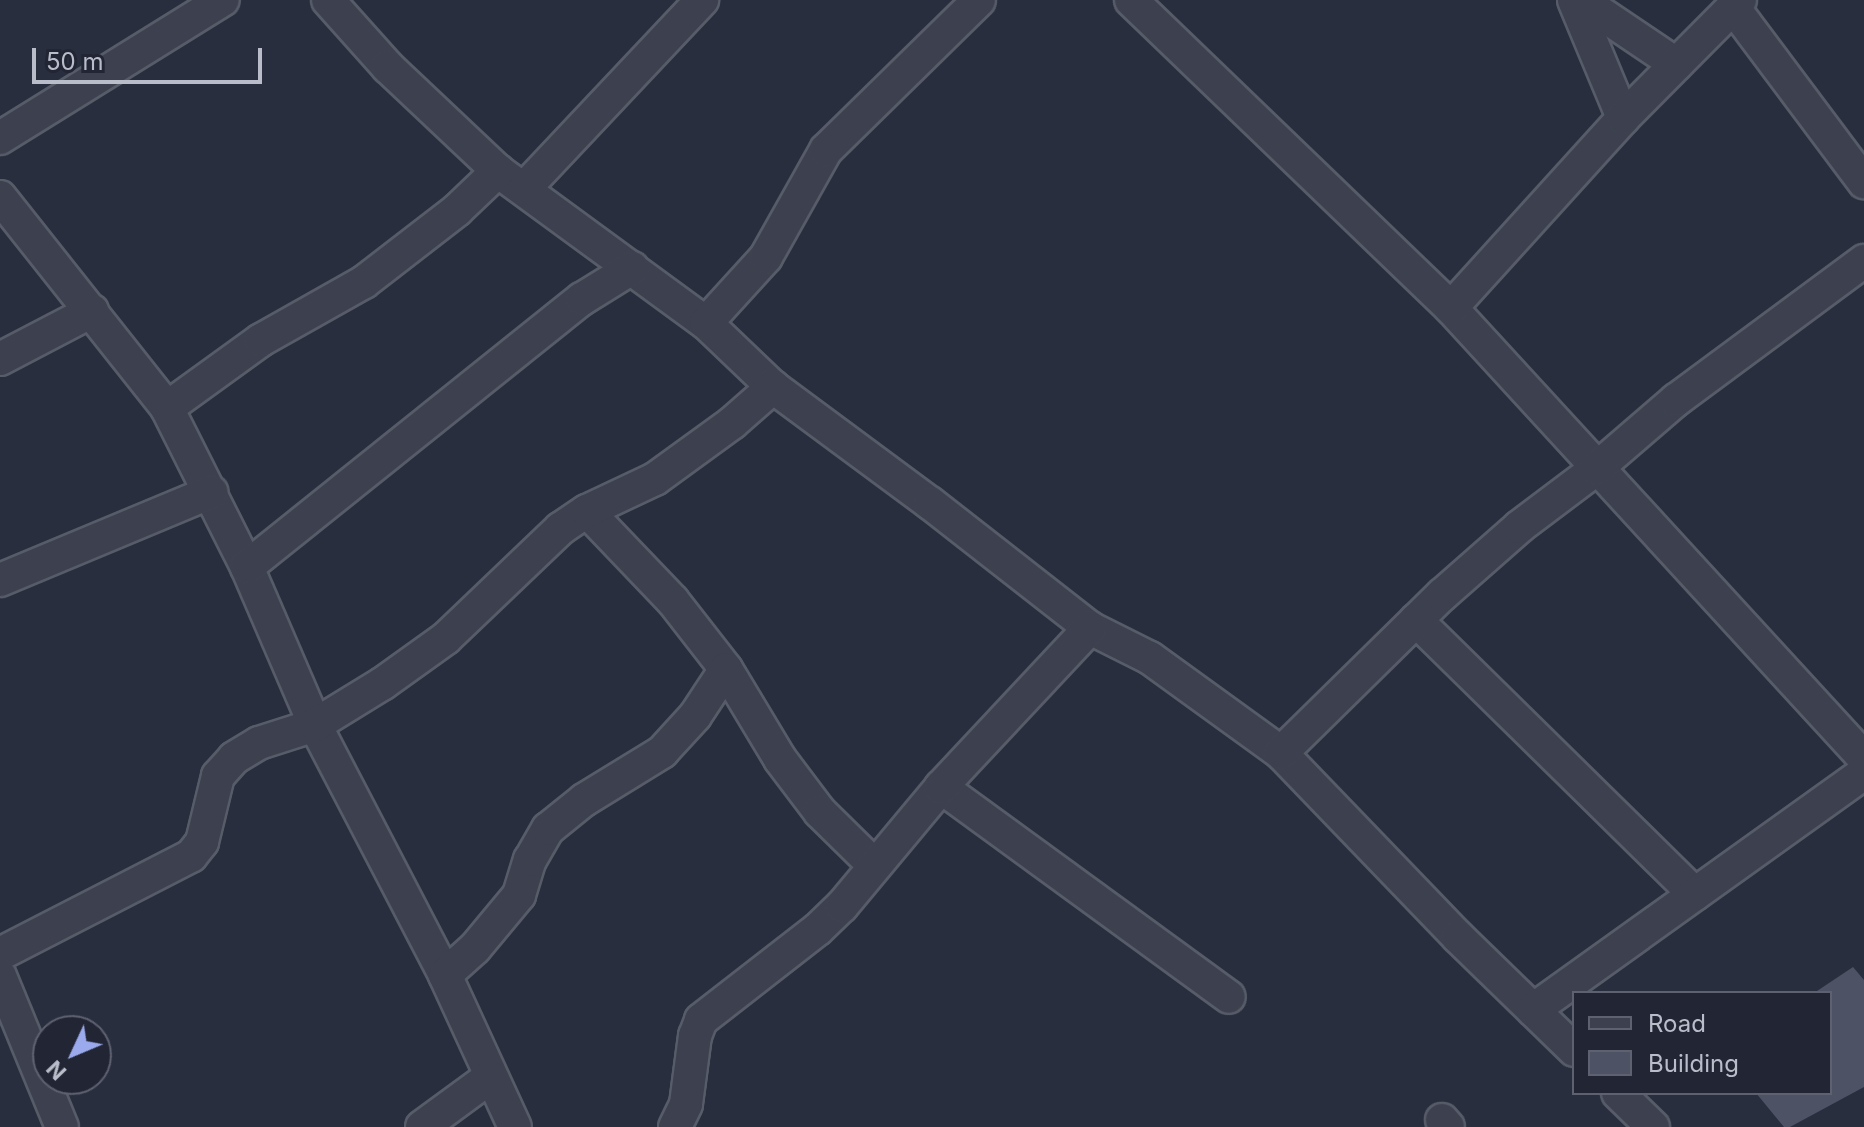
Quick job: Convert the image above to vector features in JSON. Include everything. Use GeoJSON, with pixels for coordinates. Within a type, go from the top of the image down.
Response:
{"type":"FeatureCollection","features":[{"type":"Feature","properties":{"kind":"street"},"geometry":{"type":"LineString","coordinates":[[0,138],[223,0]]}},
{"type":"Feature","properties":{"kind":"street"},"geometry":{"type":"LineString","coordinates":[[328,0],[388,67],[511,180],[706,323],[773,387],[930,503],[1090,628],[1150,658],[1281,753],[1572,1048]]}},
{"type":"Feature","properties":{"kind":"street"},"geometry":{"type":"LineString","coordinates":[[167,408],[261,340],[374,274],[457,210],[511,180],[702,0]]}},
{"type":"Feature","properties":{"kind":"street"},"geometry":{"type":"LineString","coordinates":[[706,323],[766,257],[826,150],[979,0]]}},
{"type":"Feature","properties":{"kind":"street"},"geometry":{"type":"LineString","coordinates":[[1131,0],[1451,308],[1864,758]]}},
{"type":"Feature","properties":{"kind":"street"},"geometry":{"type":"LineString","coordinates":[[1574,0],[1623,118]]}},
{"type":"Feature","properties":{"kind":"street"},"geometry":{"type":"LineString","coordinates":[[1581,0],[1676,64]]}},
{"type":"Feature","properties":{"kind":"street"},"geometry":{"type":"LineString","coordinates":[[1451,308],[1623,118],[1737,4],[1854,149],[1864,182]]}},
{"type":"Feature","properties":{"kind":"street"},"geometry":{"type":"LineString","coordinates":[[0,197],[167,408],[247,567],[315,725],[445,975],[515,1127]]}},
{"type":"Feature","properties":{"kind":"street"},"geometry":{"type":"LineString","coordinates":[[1281,753],[1416,620],[1519,527],[1596,469],[1676,400],[1864,261]]}},
{"type":"Feature","properties":{"kind":"street"},"geometry":{"type":"LineString","coordinates":[[247,567],[582,299],[632,268]]}},
{"type":"Feature","properties":{"kind":"street"},"geometry":{"type":"LineString","coordinates":[[0,359],[92,311]]}},
{"type":"Feature","properties":{"kind":"street"},"geometry":{"type":"LineString","coordinates":[[0,954],[191,856],[202,842],[218,776],[234,758],[259,743],[315,725],[446,638],[560,529],[587,511],[655,479],[732,423],[773,387]]}},
{"type":"Feature","properties":{"kind":"street"},"geometry":{"type":"LineString","coordinates":[[0,580],[211,492]]}},
{"type":"Feature","properties":{"kind":"street"},"geometry":{"type":"LineString","coordinates":[[587,511],[673,601],[726,669],[780,759],[820,812],[874,865]]}},
{"type":"Feature","properties":{"kind":"street"},"geometry":{"type":"LineString","coordinates":[[1416,620],[1695,894]]}},
{"type":"Feature","properties":{"kind":"street"},"geometry":{"type":"LineString","coordinates":[[675,1127],[686,1104],[695,1036],[701,1020],[818,929],[941,787],[1090,628]]}},
{"type":"Feature","properties":{"kind":"street"},"geometry":{"type":"LineString","coordinates":[[445,975],[475,948],[519,895],[530,860],[548,829],[584,800],[662,752],[695,716],[726,669]]}},
{"type":"Feature","properties":{"kind":"street"},"geometry":{"type":"LineString","coordinates":[[1533,1010],[1864,773]]}},
{"type":"Feature","properties":{"kind":"street"},"geometry":{"type":"LineString","coordinates":[[941,787],[1229,997]]}},
{"type":"Feature","properties":{"kind":"street"},"geometry":{"type":"LineString","coordinates":[[0,976],[62,1127]]}},
{"type":"Feature","properties":{"kind":"street"},"geometry":{"type":"LineString","coordinates":[[422,1127],[490,1077]]}},
{"type":"Feature","properties":{"kind":"street"},"geometry":{"type":"LineString","coordinates":[[1620,1095],[1653,1127]]}},
{"type":"Feature","properties":{"kind":"building"},"geometry":{"type":"Polygon","coordinates":[[[1853,967],[1864,980],[1864,1087],[1790,1127],[1784,1127],[1758,1095],[1832,1095],[1832,991],[1817,991],[1853,967]]]}}]}
